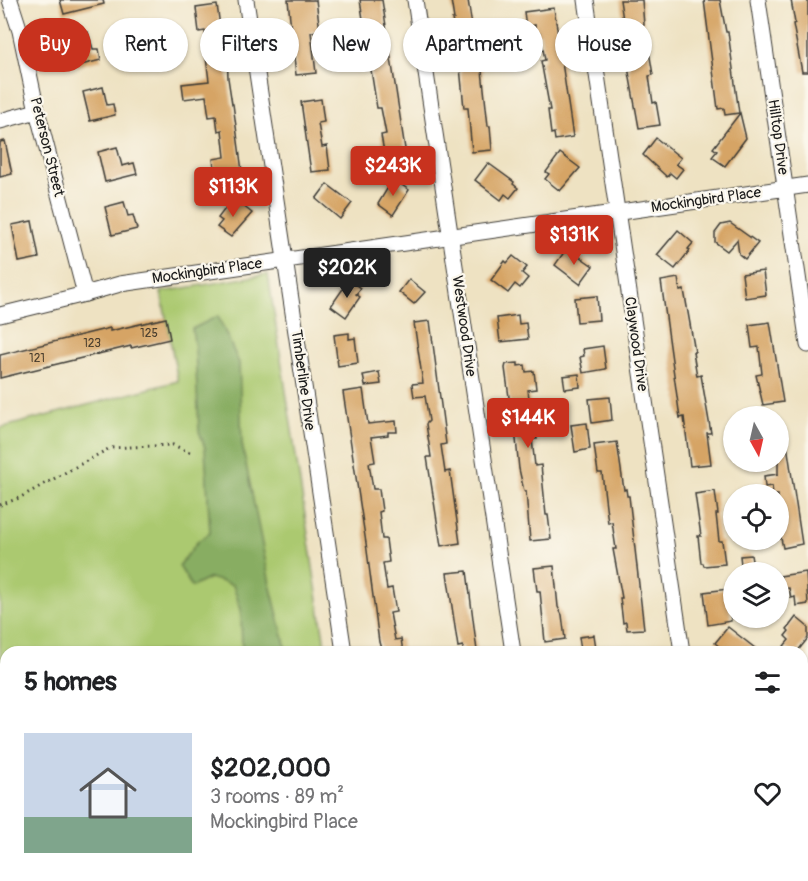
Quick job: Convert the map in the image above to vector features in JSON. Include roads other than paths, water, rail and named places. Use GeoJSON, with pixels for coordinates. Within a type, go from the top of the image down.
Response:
{"type":"FeatureCollection","features":[{"type":"Feature","properties":{"kind":"street","name":"Peterson Street"},"geometry":{"type":"LineString","coordinates":[[10,0],[20,31],[37,111],[84,294]]}},
{"type":"Feature","properties":{"kind":"street","name":"Timberline Drive"},"geometry":{"type":"LineString","coordinates":[[246,0],[343,646]]}},
{"type":"Feature","properties":{"kind":"street","name":"Westwood Drive"},"geometry":{"type":"LineString","coordinates":[[415,0],[512,646]]}},
{"type":"Feature","properties":{"kind":"street","name":"Claywood Drive"},"geometry":{"type":"LineString","coordinates":[[586,0],[681,646]]}},
{"type":"Feature","properties":{"kind":"street","name":"Hilltop Drive"},"geometry":{"type":"LineString","coordinates":[[758,0],[786,188],[804,289],[808,345]]}},
{"type":"Feature","properties":{"kind":"street"},"geometry":{"type":"LineString","coordinates":[[0,121],[37,111]]}},
{"type":"Feature","properties":{"kind":"street","name":"Mockingbird Place"},"geometry":{"type":"LineString","coordinates":[[0,315],[120,284],[808,184]]}}]}
